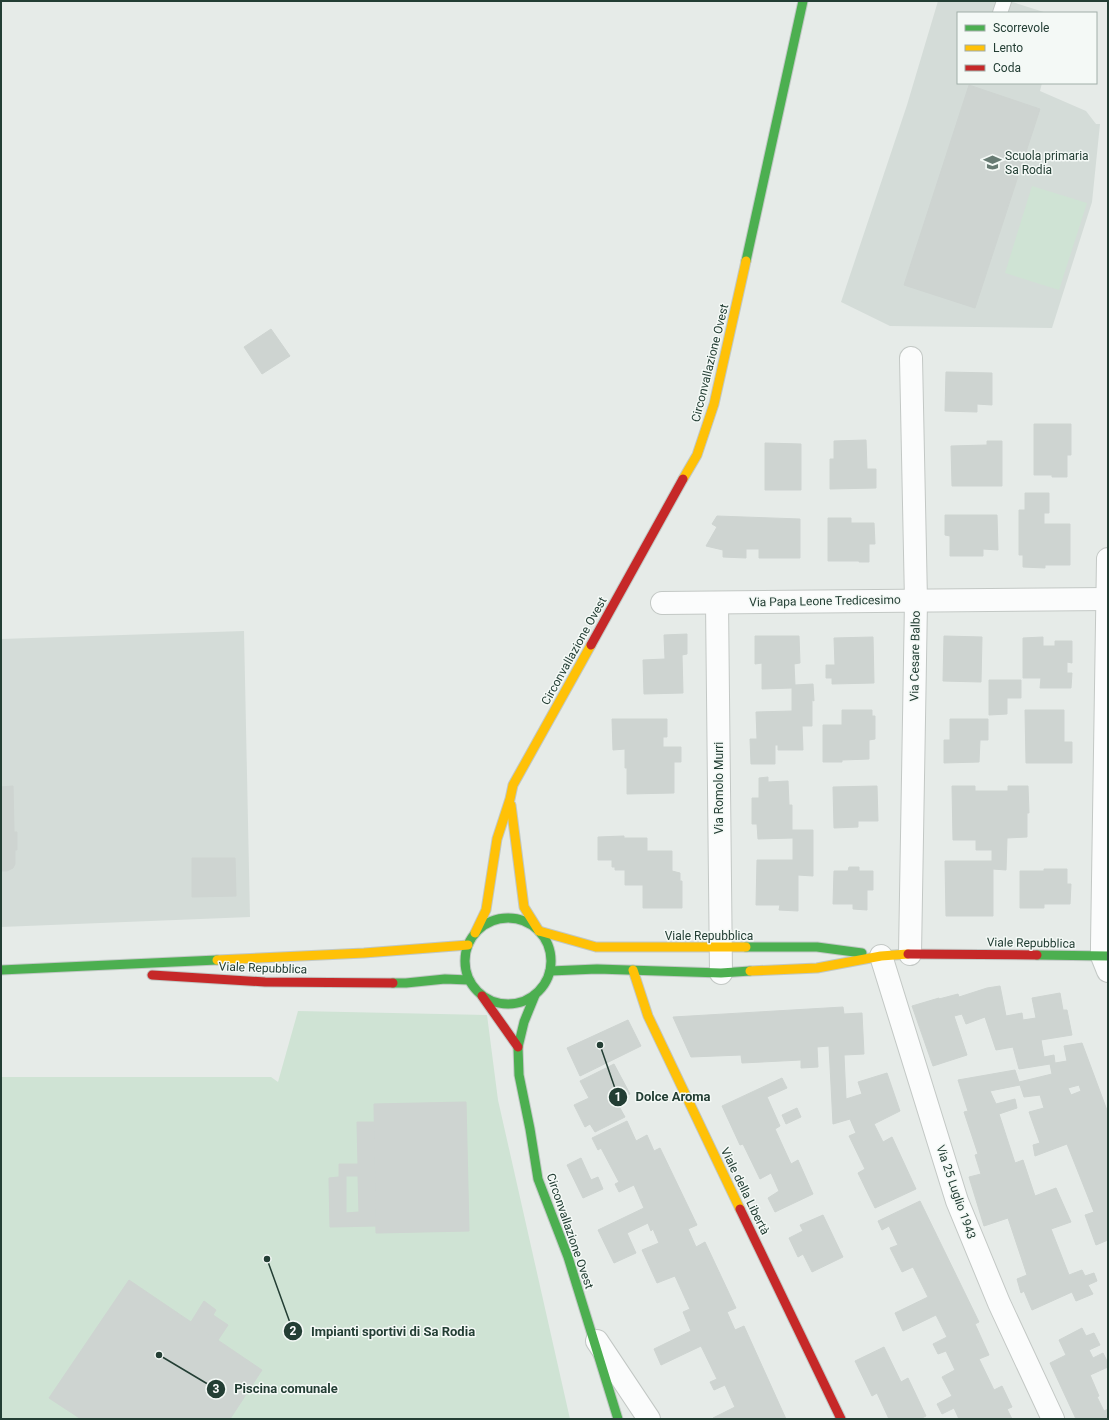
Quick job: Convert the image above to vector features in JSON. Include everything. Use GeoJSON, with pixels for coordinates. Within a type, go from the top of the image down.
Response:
{"type":"FeatureCollection","features":[{"type":"Feature","properties":{"kind":"street","name":"Circonvallazione Ovest"},"geometry":{"type":"LineString","coordinates":[[510,799],[513,785],[697,455],[716,397],[803,1]]}},
{"type":"Feature","properties":{"kind":"street","name":"Via Cesare Balbo"},"geometry":{"type":"LineString","coordinates":[[910,954],[916,601],[911,358]]}},
{"type":"Feature","properties":{"kind":"street"},"geometry":{"type":"LineString","coordinates":[[1106,961],[1108,559]]}},
{"type":"Feature","properties":{"kind":"street","name":"Via Papa Leone Tredicesimo"},"geometry":{"type":"LineString","coordinates":[[662,603],[1108,599]]}},
{"type":"Feature","properties":{"kind":"street","name":"Via Romolo Murri"},"geometry":{"type":"LineString","coordinates":[[717,602],[721,973]]}},
{"type":"Feature","properties":{"kind":"street"},"geometry":{"type":"LineString","coordinates":[[482,996],[495,1003],[509,1004],[523,1002],[535,995],[544,984],[550,971],[551,957],[547,943],[524,907],[510,799]]}},
{"type":"Feature","properties":{"kind":"street"},"geometry":{"type":"LineString","coordinates":[[510,799],[497,839],[486,910],[468,945],[464,959],[466,973],[472,986],[482,996],[518,1047]]}},
{"type":"Feature","properties":{"kind":"street"},"geometry":{"type":"LineString","coordinates":[[475,933],[486,924],[500,919],[514,918],[528,923],[539,931]]}},
{"type":"Feature","properties":{"kind":"street","name":"Viale Repubblica"},"geometry":{"type":"LineString","coordinates":[[539,931],[596,947],[817,947],[881,956]]}},
{"type":"Feature","properties":{"kind":"street","name":"Viale Repubblica"},"geometry":{"type":"LineString","coordinates":[[1,970],[57,969],[405,951],[468,945]]}},
{"type":"Feature","properties":{"kind":"street","name":"Viale Repubblica"},"geometry":{"type":"LineString","coordinates":[[550,971],[597,969],[721,973],[817,968],[881,956],[910,954],[1106,961]]}},
{"type":"Feature","properties":{"kind":"street","name":"Via 25 Luglio 1943"},"geometry":{"type":"LineString","coordinates":[[881,956],[957,1201],[999,1303],[1053,1419]]}},
{"type":"Feature","properties":{"kind":"street","name":"Viale Repubblica"},"geometry":{"type":"LineString","coordinates":[[57,969],[128,973]]}},
{"type":"Feature","properties":{"kind":"street","name":"Viale della Libertà"},"geometry":{"type":"LineString","coordinates":[[633,970],[648,1016],[841,1419]]}},
{"type":"Feature","properties":{"kind":"street","name":"Viale Repubblica"},"geometry":{"type":"LineString","coordinates":[[144,974],[265,982],[406,983],[445,979],[469,980]]}},
{"type":"Feature","properties":{"kind":"street","name":"Circonvallazione Ovest"},"geometry":{"type":"LineString","coordinates":[[535,995],[524,1022],[518,1047],[519,1075],[538,1179],[568,1257],[618,1419]]}},
{"type":"Feature","properties":{"kind":"street"},"geometry":{"type":"LineString","coordinates":[[592,1334],[649,1419]]}},
{"type":"Feature","properties":{"kind":"lane"},"geometry":{"type":"LineString","coordinates":[[1000,12],[1004,1]]}},
{"type":"Feature","properties":{"kind":"shaded area","name":"Scuola primaria Sa Rodia"},"geometry":{"type":"Polygon","coordinates":[[[938,1],[1009,1],[1044,12],[957,12],[957,84],[1042,84],[1040,91],[1086,111],[1096,124],[1100,124],[1092,202],[1052,328],[890,326],[841,302],[907,105],[938,1]]]}},
{"type":"Feature","properties":{"kind":"shaded area"},"geometry":{"type":"Polygon","coordinates":[[[244,631],[250,917],[1,927],[1,639],[244,631]]]}},
{"type":"Feature","properties":{"kind":"green space"},"geometry":{"type":"Polygon","coordinates":[[[1032,186],[1087,203],[1059,290],[1005,273],[1032,186]]]}},
{"type":"Feature","properties":{"kind":"green space"},"geometry":{"type":"Polygon","coordinates":[[[298,1011],[487,1015],[498,1100],[570,1419],[1,1419],[1,1077],[271,1077],[278,1082],[298,1011]]]}},
{"type":"Feature","properties":{"kind":"building"},"geometry":{"type":"Polygon","coordinates":[[[969,85],[1040,109],[975,308],[904,285],[969,85]]]}},
{"type":"Feature","properties":{"kind":"building"},"geometry":{"type":"Polygon","coordinates":[[[271,329],[290,356],[262,374],[244,347],[271,329]]]}},
{"type":"Feature","properties":{"kind":"building"},"geometry":{"type":"Polygon","coordinates":[[[946,372],[992,373],[992,405],[977,404],[977,412],[945,411],[946,372]]]}},
{"type":"Feature","properties":{"kind":"building"},"geometry":{"type":"Polygon","coordinates":[[[1034,424],[1071,424],[1071,455],[1067,455],[1067,477],[1034,475],[1034,424]]]}},
{"type":"Feature","properties":{"kind":"building"},"geometry":{"type":"Polygon","coordinates":[[[866,440],[867,469],[876,469],[876,488],[830,489],[830,459],[834,459],[834,441],[866,440]]]}},
{"type":"Feature","properties":{"kind":"building"},"geometry":{"type":"Polygon","coordinates":[[[987,441],[1002,441],[1002,486],[952,486],[951,446],[987,445],[987,441]]]}},
{"type":"Feature","properties":{"kind":"building"},"geometry":{"type":"Polygon","coordinates":[[[765,443],[801,444],[801,490],[765,490],[765,443]]]}},
{"type":"Feature","properties":{"kind":"building"},"geometry":{"type":"Polygon","coordinates":[[[1025,493],[1049,493],[1049,513],[1044,513],[1044,524],[1070,524],[1070,565],[1045,565],[1045,568],[1023,567],[1023,555],[1019,555],[1019,510],[1025,510],[1025,493]]]}},
{"type":"Feature","properties":{"kind":"building"},"geometry":{"type":"Polygon","coordinates":[[[945,515],[997,515],[998,550],[983,549],[983,556],[950,556],[950,536],[945,535],[945,515]]]}},
{"type":"Feature","properties":{"kind":"building"},"geometry":{"type":"Polygon","coordinates":[[[717,516],[800,519],[800,558],[759,558],[759,549],[746,549],[746,558],[723,557],[723,550],[706,546],[717,527],[712,524],[717,516]]]}},
{"type":"Feature","properties":{"kind":"building"},"geometry":{"type":"Polygon","coordinates":[[[828,518],[851,518],[851,523],[874,523],[875,544],[869,544],[869,562],[828,561],[828,518]]]}},
{"type":"Feature","properties":{"kind":"building"},"geometry":{"type":"Polygon","coordinates":[[[687,634],[687,654],[682,655],[683,693],[644,694],[643,660],[665,659],[664,635],[687,634]]]}},
{"type":"Feature","properties":{"kind":"building"},"geometry":{"type":"Polygon","coordinates":[[[755,636],[799,636],[800,663],[794,664],[795,685],[813,684],[814,701],[812,700],[812,726],[802,726],[803,750],[778,750],[778,745],[775,745],[775,764],[751,764],[750,739],[757,739],[756,712],[792,711],[792,688],[762,689],[762,663],[755,664],[755,636]]]}},
{"type":"Feature","properties":{"kind":"building"},"geometry":{"type":"Polygon","coordinates":[[[944,636],[982,637],[981,682],[943,681],[944,636]]]}},
{"type":"Feature","properties":{"kind":"building"},"geometry":{"type":"Polygon","coordinates":[[[873,637],[874,683],[832,684],[832,678],[826,678],[826,665],[835,665],[834,638],[873,637]]]}},
{"type":"Feature","properties":{"kind":"building"},"geometry":{"type":"Polygon","coordinates":[[[1043,637],[1043,646],[1055,646],[1055,641],[1072,641],[1072,663],[1067,662],[1067,673],[1072,673],[1071,688],[1040,688],[1041,678],[1023,678],[1023,638],[1043,637]]]}},
{"type":"Feature","properties":{"kind":"building"},"geometry":{"type":"Polygon","coordinates":[[[989,680],[1021,680],[1021,698],[1007,698],[1007,714],[989,715],[989,680]]]}},
{"type":"Feature","properties":{"kind":"building"},"geometry":{"type":"Polygon","coordinates":[[[842,710],[872,710],[872,716],[875,716],[875,739],[869,740],[869,759],[842,760],[842,762],[823,762],[823,725],[842,725],[842,710]]]}},
{"type":"Feature","properties":{"kind":"building"},"geometry":{"type":"Polygon","coordinates":[[[1025,710],[1064,710],[1064,742],[1072,742],[1072,763],[1026,763],[1025,710]]]}},
{"type":"Feature","properties":{"kind":"building"},"geometry":{"type":"Polygon","coordinates":[[[612,719],[667,719],[667,737],[663,737],[663,747],[681,747],[681,762],[674,762],[674,793],[627,794],[625,749],[613,750],[612,719]]]}},
{"type":"Feature","properties":{"kind":"building"},"geometry":{"type":"Polygon","coordinates":[[[950,719],[988,719],[988,740],[980,740],[979,762],[944,763],[944,740],[950,740],[950,719]]]}},
{"type":"Feature","properties":{"kind":"building"},"geometry":{"type":"Polygon","coordinates":[[[768,777],[768,782],[788,781],[789,805],[792,805],[792,830],[813,830],[813,876],[798,875],[798,911],[779,910],[780,905],[756,905],[757,860],[793,860],[793,838],[758,839],[757,824],[752,824],[752,798],[759,798],[759,778],[768,777]]]}},
{"type":"Feature","properties":{"kind":"building"},"geometry":{"type":"Polygon","coordinates":[[[13,786],[14,832],[17,832],[17,850],[15,850],[15,864],[13,868],[7,871],[1,871],[1,787],[13,786]]]}},
{"type":"Feature","properties":{"kind":"building"},"geometry":{"type":"Polygon","coordinates":[[[877,786],[878,821],[858,821],[858,827],[834,828],[833,787],[877,786]]]}},
{"type":"Feature","properties":{"kind":"building"},"geometry":{"type":"Polygon","coordinates":[[[952,786],[975,786],[975,791],[1008,791],[1008,786],[1028,786],[1029,813],[1027,813],[1027,837],[1007,838],[1006,870],[993,869],[993,916],[946,916],[945,861],[992,861],[992,850],[976,850],[976,840],[953,840],[952,786]]]}},
{"type":"Feature","properties":{"kind":"building"},"geometry":{"type":"Polygon","coordinates":[[[624,836],[624,838],[647,838],[647,851],[672,851],[672,871],[680,873],[680,881],[682,881],[682,908],[643,908],[643,885],[625,885],[625,870],[615,870],[615,867],[612,867],[612,860],[598,860],[598,837],[624,836]]]}},
{"type":"Feature","properties":{"kind":"building"},"geometry":{"type":"Polygon","coordinates":[[[192,858],[235,858],[236,896],[192,897],[192,858]]]}},
{"type":"Feature","properties":{"kind":"building"},"geometry":{"type":"Polygon","coordinates":[[[849,867],[859,867],[859,871],[873,871],[873,890],[867,890],[867,910],[853,909],[853,904],[833,904],[834,871],[848,871],[849,867]]]}},
{"type":"Feature","properties":{"kind":"building"},"geometry":{"type":"Polygon","coordinates":[[[1044,869],[1067,869],[1067,884],[1071,884],[1070,904],[1044,904],[1044,908],[1020,908],[1020,871],[1044,871],[1044,869]]]}},
{"type":"Feature","properties":{"kind":"building"},"geometry":{"type":"Polygon","coordinates":[[[1000,986],[1006,1016],[1022,1013],[1023,1020],[1036,1018],[1032,998],[1060,993],[1063,1010],[1067,1010],[1072,1035],[1041,1040],[1044,1057],[1054,1055],[1055,1063],[1067,1061],[1064,1046],[1082,1043],[1108,1113],[1108,1240],[1096,1245],[1085,1215],[1094,1212],[1067,1144],[1035,1156],[1033,1145],[1040,1143],[1029,1112],[1044,1108],[1040,1095],[1024,1097],[1020,1085],[990,1091],[996,1104],[1015,1099],[1017,1108],[999,1114],[1015,1163],[1023,1160],[1035,1196],[1056,1188],[1071,1222],[1051,1229],[1069,1275],[1082,1270],[1085,1276],[1094,1273],[1097,1281],[1088,1285],[1093,1294],[1076,1301],[1072,1292],[1032,1310],[1024,1291],[1021,1293],[1017,1279],[1027,1275],[1008,1218],[984,1226],[969,1177],[981,1174],[975,1155],[978,1154],[964,1112],[968,1111],[958,1080],[1015,1070],[1019,1082],[1052,1074],[1050,1064],[1019,1069],[1013,1047],[996,1050],[985,1017],[966,1024],[962,1014],[954,1016],[967,1055],[933,1066],[912,1006],[958,994],[959,997],[987,988],[1000,986]],[[1079,1085],[1068,1088],[1071,1095],[1081,1091],[1079,1085]]]}},
{"type":"Feature","properties":{"kind":"building"},"geometry":{"type":"Polygon","coordinates":[[[843,1007],[844,1014],[862,1013],[864,1054],[844,1055],[846,1099],[862,1094],[858,1082],[887,1073],[900,1111],[874,1124],[883,1142],[892,1137],[916,1189],[875,1208],[858,1173],[865,1169],[849,1136],[856,1133],[850,1119],[833,1124],[829,1046],[817,1047],[818,1067],[801,1068],[801,1060],[742,1063],[741,1055],[691,1057],[673,1017],[843,1007]]]}},
{"type":"Feature","properties":{"kind":"building"},"geometry":{"type":"Polygon","coordinates":[[[628,1020],[641,1046],[580,1076],[567,1048],[628,1020]]]}},
{"type":"Feature","properties":{"kind":"building"},"geometry":{"type":"Polygon","coordinates":[[[614,1064],[630,1094],[616,1101],[625,1117],[595,1132],[590,1124],[585,1127],[574,1105],[589,1098],[580,1081],[614,1064]]]}},
{"type":"Feature","properties":{"kind":"building"},"geometry":{"type":"Polygon","coordinates":[[[782,1078],[787,1088],[767,1097],[780,1126],[775,1129],[791,1164],[798,1160],[813,1194],[775,1212],[768,1198],[779,1191],[771,1173],[760,1179],[743,1144],[740,1145],[722,1106],[782,1078]]]}},
{"type":"Feature","properties":{"kind":"building"},"geometry":{"type":"Polygon","coordinates":[[[466,1102],[469,1231],[376,1233],[374,1104],[466,1102]]]}},
{"type":"Feature","properties":{"kind":"building"},"geometry":{"type":"Polygon","coordinates":[[[797,1108],[801,1117],[786,1124],[782,1115],[797,1108]]]}},
{"type":"Feature","properties":{"kind":"building"},"geometry":{"type":"Polygon","coordinates":[[[627,1121],[636,1141],[647,1135],[654,1151],[660,1148],[697,1225],[688,1229],[696,1247],[705,1242],[736,1308],[727,1312],[735,1330],[744,1326],[786,1419],[713,1419],[735,1407],[725,1385],[714,1390],[710,1382],[717,1379],[701,1346],[661,1365],[654,1349],[691,1331],[683,1312],[690,1309],[675,1276],[657,1283],[642,1250],[659,1243],[653,1229],[651,1231],[648,1223],[627,1233],[636,1253],[614,1263],[598,1230],[644,1208],[634,1185],[619,1192],[615,1184],[619,1182],[601,1148],[598,1150],[592,1138],[627,1121]]]}},
{"type":"Feature","properties":{"kind":"building"},"geometry":{"type":"Polygon","coordinates":[[[357,1122],[374,1122],[376,1226],[330,1227],[329,1178],[339,1177],[339,1164],[358,1164],[357,1122]],[[346,1176],[346,1213],[359,1212],[358,1176],[346,1176]]]}},
{"type":"Feature","properties":{"kind":"building"},"geometry":{"type":"Polygon","coordinates":[[[581,1158],[591,1180],[598,1177],[603,1189],[583,1198],[567,1165],[581,1158]]]}},
{"type":"Feature","properties":{"kind":"building"},"geometry":{"type":"Polygon","coordinates":[[[920,1201],[979,1322],[975,1324],[989,1355],[979,1359],[994,1390],[1002,1386],[1012,1407],[1007,1409],[1012,1419],[959,1419],[954,1408],[942,1414],[937,1404],[952,1396],[942,1377],[955,1370],[946,1351],[938,1354],[933,1344],[947,1337],[936,1315],[903,1331],[895,1313],[928,1297],[913,1267],[902,1272],[890,1248],[898,1245],[889,1226],[882,1230],[878,1221],[920,1201]]]}},
{"type":"Feature","properties":{"kind":"building"},"geometry":{"type":"Polygon","coordinates":[[[823,1215],[843,1257],[812,1272],[803,1254],[798,1257],[789,1238],[803,1231],[800,1225],[823,1215]]]}},
{"type":"Feature","properties":{"kind":"building"},"geometry":{"type":"Polygon","coordinates":[[[129,1280],[262,1370],[230,1419],[81,1419],[49,1398],[129,1280]]]}},
{"type":"Feature","properties":{"kind":"building"},"geometry":{"type":"Polygon","coordinates":[[[204,1301],[216,1310],[213,1315],[228,1325],[218,1340],[191,1322],[204,1301]]]}},
{"type":"Feature","properties":{"kind":"building"},"geometry":{"type":"Polygon","coordinates":[[[1082,1328],[1086,1336],[1094,1333],[1100,1345],[1089,1350],[1093,1358],[1103,1353],[1108,1363],[1108,1367],[1090,1375],[1099,1396],[1097,1397],[1104,1411],[1108,1409],[1108,1419],[1076,1419],[1050,1363],[1066,1355],[1059,1340],[1082,1328]]]}},
{"type":"Feature","properties":{"kind":"building"},"geometry":{"type":"Polygon","coordinates":[[[884,1347],[901,1382],[908,1378],[926,1416],[922,1418],[923,1419],[889,1419],[877,1393],[872,1396],[855,1361],[884,1347]]]}},
{"type":"Feature","properties":{"kind":"traffic: fast"},"geometry":{"type":"LineString","coordinates":[[746,261],[803,1]]}},
{"type":"Feature","properties":{"kind":"traffic: fast"},"geometry":{"type":"LineString","coordinates":[[508,918],[524,921],[532,925],[544,937],[548,945],[551,961],[548,977],[544,985],[532,997],[524,1001],[508,1004],[492,1001],[484,997],[472,985],[468,977],[465,961],[468,945],[472,937],[484,925],[492,921],[508,918]]}},
{"type":"Feature","properties":{"kind":"traffic: fast"},"geometry":{"type":"LineString","coordinates":[[746,947],[817,947],[862,953]]}},
{"type":"Feature","properties":{"kind":"traffic: fast"},"geometry":{"type":"LineString","coordinates":[[1037,955],[1108,956]]}},
{"type":"Feature","properties":{"kind":"traffic: fast"},"geometry":{"type":"LineString","coordinates":[[1,970],[217,960]]}},
{"type":"Feature","properties":{"kind":"traffic: fast"},"geometry":{"type":"LineString","coordinates":[[550,971],[597,969],[721,973],[750,971]]}},
{"type":"Feature","properties":{"kind":"traffic: fast"},"geometry":{"type":"LineString","coordinates":[[393,983],[445,979],[469,980]]}},
{"type":"Feature","properties":{"kind":"traffic: fast"},"geometry":{"type":"LineString","coordinates":[[535,995],[524,1022],[518,1047],[519,1075],[538,1179],[568,1257],[618,1419]]}},
{"type":"Feature","properties":{"kind":"traffic: slow"},"geometry":{"type":"LineString","coordinates":[[683,479],[697,455],[714,404],[746,261]]}},
{"type":"Feature","properties":{"kind":"traffic: slow"},"geometry":{"type":"LineString","coordinates":[[475,933],[486,910],[497,839],[513,785],[591,645]]}},
{"type":"Feature","properties":{"kind":"traffic: slow"},"geometry":{"type":"LineString","coordinates":[[511,805],[524,907],[539,931]]}},
{"type":"Feature","properties":{"kind":"traffic: slow"},"geometry":{"type":"LineString","coordinates":[[539,931],[596,947],[746,947]]}},
{"type":"Feature","properties":{"kind":"traffic: slow"},"geometry":{"type":"LineString","coordinates":[[217,960],[364,953],[468,945]]}},
{"type":"Feature","properties":{"kind":"traffic: slow"},"geometry":{"type":"LineString","coordinates":[[750,971],[817,968],[881,956],[908,954]]}},
{"type":"Feature","properties":{"kind":"traffic: slow"},"geometry":{"type":"LineString","coordinates":[[633,970],[648,1016],[740,1209]]}},
{"type":"Feature","properties":{"kind":"traffic: jam"},"geometry":{"type":"LineString","coordinates":[[591,645],[683,479]]}},
{"type":"Feature","properties":{"kind":"traffic: jam"},"geometry":{"type":"LineString","coordinates":[[908,954],[1037,955]]}},
{"type":"Feature","properties":{"kind":"traffic: jam"},"geometry":{"type":"LineString","coordinates":[[152,975],[265,982],[393,983]]}},
{"type":"Feature","properties":{"kind":"traffic: jam"},"geometry":{"type":"LineString","coordinates":[[482,996],[518,1047]]}},
{"type":"Feature","properties":{"kind":"traffic: jam"},"geometry":{"type":"LineString","coordinates":[[740,1209],[841,1419]]}},
{"type":"Feature","properties":{"kind":"place","name":"Scuola primaria Sa Rodia"},"geometry":{"type":"Point","coordinates":[992,163]}},
{"type":"Feature","properties":{"kind":"place","name":"Dolce Aroma"},"geometry":{"type":"Point","coordinates":[600,1045]}},
{"type":"Feature","properties":{"kind":"place","name":"Impianti sportivi di Sa Rodia"},"geometry":{"type":"Point","coordinates":[267,1259]}},
{"type":"Feature","properties":{"kind":"place","name":"Piscina comunale"},"geometry":{"type":"Point","coordinates":[159,1355]}}]}
